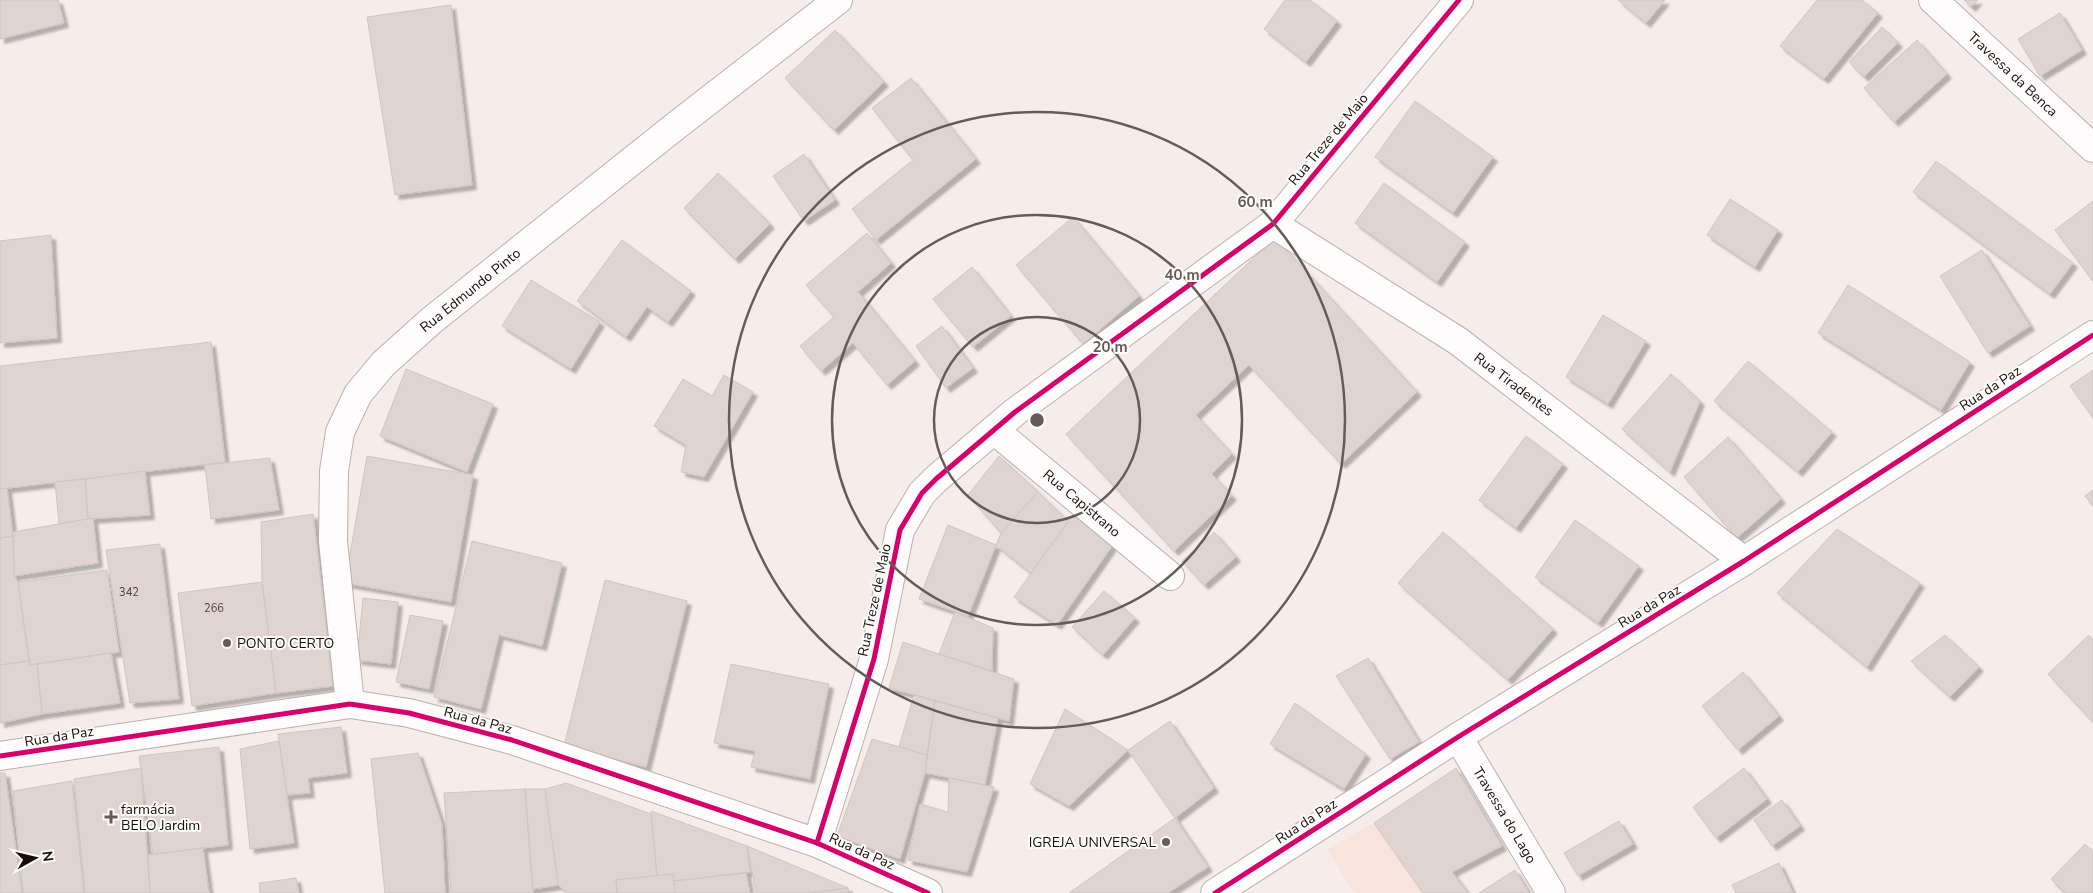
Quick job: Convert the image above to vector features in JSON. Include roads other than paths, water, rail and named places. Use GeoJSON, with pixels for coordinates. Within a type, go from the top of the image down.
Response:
{"type":"FeatureCollection","features":[{"type":"Feature","properties":{"kind":"street","name":"Rua Edmundo Pinto"},"geometry":{"type":"LineString","coordinates":[[350,704],[333,542],[334,472],[340,432],[358,394],[383,364],[432,320],[838,0]]}},
{"type":"Feature","properties":{"kind":"street","name":"Rua Treze de Maio"},"geometry":{"type":"LineString","coordinates":[[817,843],[874,658],[900,530],[922,493],[1016,412],[1273,224],[1459,0]]}},
{"type":"Feature","properties":{"kind":"street","name":"Travessa da Benca"},"geometry":{"type":"LineString","coordinates":[[1933,0],[2093,148]]}},
{"type":"Feature","properties":{"kind":"street","name":"Rua Tiradentes"},"geometry":{"type":"LineString","coordinates":[[1273,224],[1458,341],[1744,561]]}},
{"type":"Feature","properties":{"kind":"street","name":"Rua da Paz"},"geometry":{"type":"LineString","coordinates":[[1215,893],[1458,736],[1744,561],[2093,335]]}},
{"type":"Feature","properties":{"kind":"street","name":"Rua Capistrano"},"geometry":{"type":"LineString","coordinates":[[994,430],[1170,576]]}},
{"type":"Feature","properties":{"kind":"street","name":"Rua da Paz"},"geometry":{"type":"LineString","coordinates":[[0,756],[350,704],[409,713],[512,740],[817,843],[928,893]]}},
{"type":"Feature","properties":{"kind":"street","name":"Travessa do Lago"},"geometry":{"type":"LineString","coordinates":[[1458,736],[1551,893]]}},
{"type":"Feature","properties":{"kind":"place","name":"PONTO CERTO"},"geometry":{"type":"Point","coordinates":[227,643]}},
{"type":"Feature","properties":{"kind":"place","name":"farmácia BELO Jardim"},"geometry":{"type":"Point","coordinates":[111,817]}},
{"type":"Feature","properties":{"kind":"place","name":"IGREJA UNIVERSAL"},"geometry":{"type":"Point","coordinates":[1166,842]}}]}
